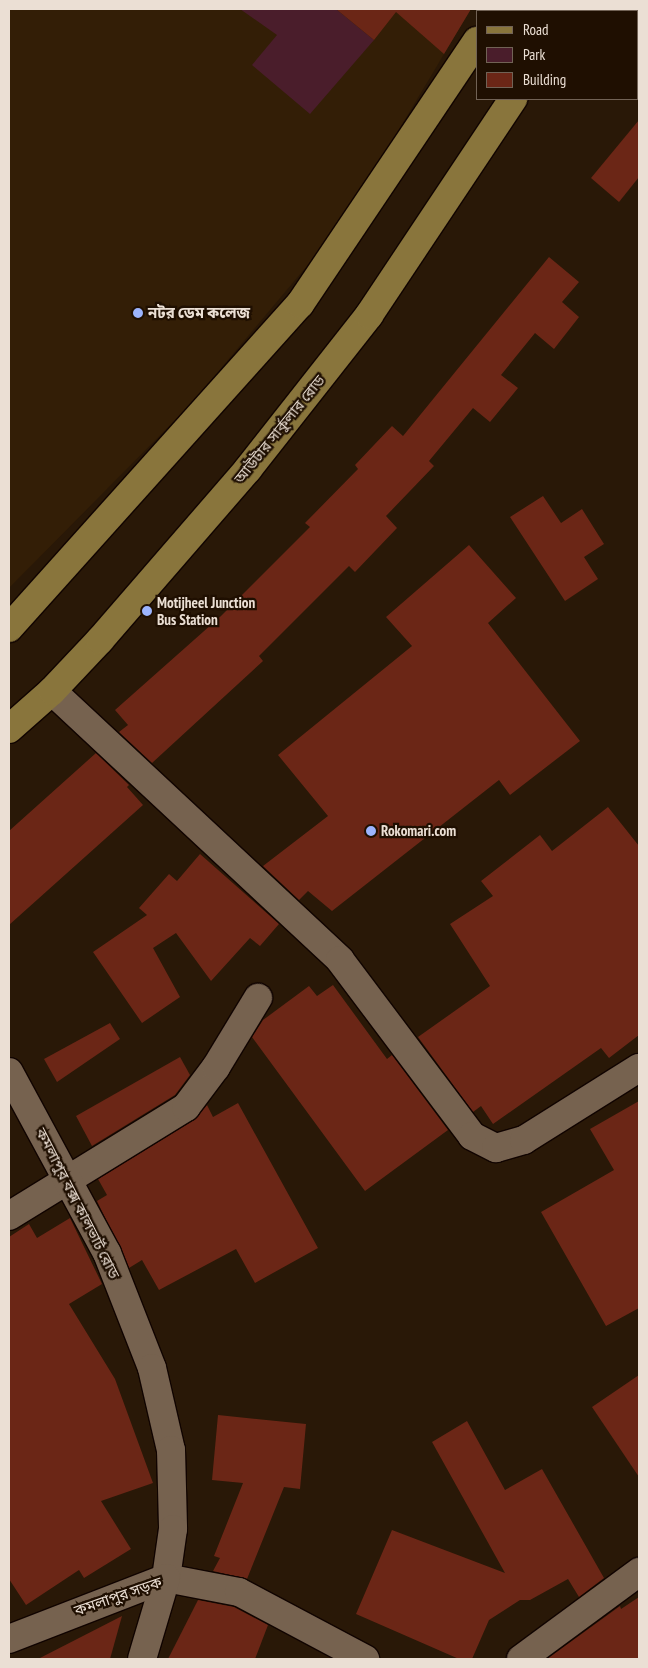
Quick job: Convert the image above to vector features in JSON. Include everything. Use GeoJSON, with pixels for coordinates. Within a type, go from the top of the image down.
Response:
{"type":"FeatureCollection","features":[{"type":"Feature","properties":{"kind":"main road"},"geometry":{"type":"LineString","coordinates":[[9,628],[300,304],[476,42]]}},
{"type":"Feature","properties":{"kind":"main road","name":"আউটার সার্কুলার রোড"},"geometry":{"type":"LineString","coordinates":[[9,728],[52,691],[248,469],[370,315],[512,100]]}},
{"type":"Feature","properties":{"kind":"street"},"geometry":{"type":"LineString","coordinates":[[52,691],[340,960],[472,1136],[496,1148],[524,1140],[639,1068]]}},
{"type":"Feature","properties":{"kind":"street"},"geometry":{"type":"LineString","coordinates":[[9,1216],[186,1107],[216,1067],[258,998]]}},
{"type":"Feature","properties":{"kind":"street","name":"কমলাপুর বক্স কালভার্ট রোড"},"geometry":{"type":"LineString","coordinates":[[9,1072],[106,1253],[152,1368],[171,1450],[173,1529],[166,1578],[142,1659]]}},
{"type":"Feature","properties":{"kind":"street"},"geometry":{"type":"LineString","coordinates":[[522,1659],[639,1572]]}},
{"type":"Feature","properties":{"kind":"street","name":"কমলাপুর সড়ক"},"geometry":{"type":"LineString","coordinates":[[9,1639],[104,1599],[166,1578],[238,1592],[365,1659]]}},
{"type":"Feature","properties":{"kind":"shaded area","name":"নটর ডেম কলেজ"},"geometry":{"type":"Polygon","coordinates":[[[9,9],[471,9],[343,223],[191,404],[9,588],[9,9]]]}},
{"type":"Feature","properties":{"kind":"green space"},"geometry":{"type":"Polygon","coordinates":[[[240,9],[336,9],[374,40],[310,114],[252,65],[277,35],[240,9]]]}},
{"type":"Feature","properties":{"kind":"building"},"geometry":{"type":"Polygon","coordinates":[[[336,9],[471,9],[444,54],[396,12],[374,40],[336,9]]]}},
{"type":"Feature","properties":{"kind":"building"},"geometry":{"type":"Polygon","coordinates":[[[639,120],[639,177],[619,202],[591,178],[639,120]]]}},
{"type":"Feature","properties":{"kind":"building"},"geometry":{"type":"Polygon","coordinates":[[[549,257],[579,282],[562,302],[579,317],[554,349],[535,333],[501,375],[518,388],[490,422],[473,408],[429,461],[434,466],[386,516],[397,528],[355,572],[349,566],[259,656],[263,661],[152,763],[119,732],[128,725],[115,710],[221,616],[310,527],[305,523],[358,469],[355,465],[392,426],[403,436],[549,257]]]}},
{"type":"Feature","properties":{"kind":"building"},"geometry":{"type":"Polygon","coordinates":[[[543,496],[561,523],[582,509],[604,544],[584,557],[598,579],[565,601],[510,517],[543,496]]]}},
{"type":"Feature","properties":{"kind":"building"},"geometry":{"type":"Polygon","coordinates":[[[469,545],[516,598],[488,623],[580,741],[510,795],[499,780],[332,911],[308,891],[299,900],[263,866],[328,816],[278,755],[412,646],[386,617],[469,545]]]}},
{"type":"Feature","properties":{"kind":"building"},"geometry":{"type":"Polygon","coordinates":[[[96,753],[129,785],[127,787],[143,805],[9,925],[9,831],[96,753]]]}},
{"type":"Feature","properties":{"kind":"building"},"geometry":{"type":"Polygon","coordinates":[[[608,807],[639,846],[639,1035],[609,1058],[601,1048],[493,1124],[481,1106],[473,1112],[418,1037],[490,986],[450,924],[493,896],[481,881],[540,835],[552,851],[608,807]]]}},
{"type":"Feature","properties":{"kind":"building"},"geometry":{"type":"Polygon","coordinates":[[[200,854],[279,924],[260,946],[250,938],[211,981],[176,933],[153,948],[180,997],[142,1023],[93,952],[147,915],[139,908],[169,874],[177,881],[200,854]]]}},
{"type":"Feature","properties":{"kind":"building"},"geometry":{"type":"Polygon","coordinates":[[[333,985],[387,1059],[392,1055],[448,1130],[365,1191],[252,1037],[263,1020],[309,986],[317,996],[333,985]]]}},
{"type":"Feature","properties":{"kind":"building"},"geometry":{"type":"Polygon","coordinates":[[[110,1023],[120,1039],[57,1082],[44,1059],[110,1023]]]}},
{"type":"Feature","properties":{"kind":"building"},"geometry":{"type":"Polygon","coordinates":[[[180,1057],[190,1075],[175,1095],[92,1146],[76,1116],[180,1057]]]}},
{"type":"Feature","properties":{"kind":"building"},"geometry":{"type":"Polygon","coordinates":[[[639,1101],[639,1308],[606,1326],[541,1212],[614,1170],[590,1129],[639,1101]]]}},
{"type":"Feature","properties":{"kind":"building"},"geometry":{"type":"Polygon","coordinates":[[[238,1103],[318,1248],[255,1283],[236,1249],[159,1290],[142,1260],[129,1268],[97,1201],[107,1195],[98,1179],[194,1120],[207,1105],[213,1117],[238,1103]]]}},
{"type":"Feature","properties":{"kind":"building"},"geometry":{"type":"Polygon","coordinates":[[[70,1218],[102,1284],[69,1304],[115,1379],[153,1483],[101,1501],[131,1549],[84,1578],[79,1570],[26,1605],[9,1579],[9,1237],[29,1224],[37,1238],[70,1218]]]}},
{"type":"Feature","properties":{"kind":"building"},"geometry":{"type":"Polygon","coordinates":[[[639,1375],[639,1477],[592,1407],[639,1375]]]}},
{"type":"Feature","properties":{"kind":"building"},"geometry":{"type":"Polygon","coordinates":[[[218,1415],[306,1424],[300,1489],[284,1487],[247,1579],[213,1571],[220,1558],[214,1556],[243,1483],[212,1480],[218,1415]]]}},
{"type":"Feature","properties":{"kind":"building"},"geometry":{"type":"Polygon","coordinates":[[[467,1421],[505,1490],[542,1469],[604,1578],[579,1597],[568,1579],[530,1600],[520,1600],[489,1620],[472,1659],[459,1659],[356,1614],[392,1530],[505,1573],[432,1442],[467,1421]]]}},
{"type":"Feature","properties":{"kind":"building"},"geometry":{"type":"Polygon","coordinates":[[[639,1597],[639,1659],[547,1659],[620,1606],[621,1609],[639,1597]]]}},
{"type":"Feature","properties":{"kind":"building"},"geometry":{"type":"Polygon","coordinates":[[[198,1600],[234,1607],[268,1625],[255,1659],[168,1659],[198,1600]]]}},
{"type":"Feature","properties":{"kind":"building"},"geometry":{"type":"Polygon","coordinates":[[[122,1616],[110,1659],[38,1659],[122,1616]]]}},
{"type":"Feature","properties":{"kind":"place","name":"নটর ডেম কলেজ"},"geometry":{"type":"Point","coordinates":[138,313]}},
{"type":"Feature","properties":{"kind":"place","name":"Motijheel Junction Bus Station"},"geometry":{"type":"Point","coordinates":[147,611]}},
{"type":"Feature","properties":{"kind":"place","name":"Rokomari.com"},"geometry":{"type":"Point","coordinates":[371,831]}}]}
